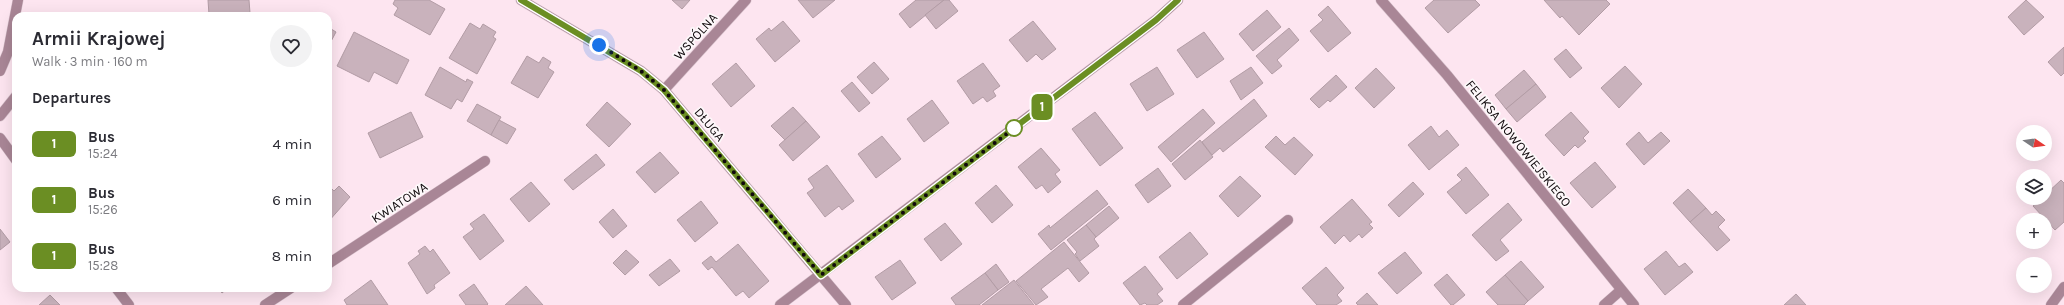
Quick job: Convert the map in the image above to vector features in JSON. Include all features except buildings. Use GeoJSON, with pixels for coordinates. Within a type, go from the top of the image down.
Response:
{"type":"FeatureCollection","features":[{"type":"Feature","properties":{"kind":"street"},"geometry":{"type":"LineString","coordinates":[[18,0],[20,12]]}},
{"type":"Feature","properties":{"kind":"street"},"geometry":{"type":"LineString","coordinates":[[16,12],[18,0]]}},
{"type":"Feature","properties":{"kind":"street","name":"DŁUGA"},"geometry":{"type":"LineString","coordinates":[[521,0],[641,71],[664,90],[846,305]]}},
{"type":"Feature","properties":{"kind":"street","name":"WSPÓLNA"},"geometry":{"type":"LineString","coordinates":[[664,90],[746,0]]}},
{"type":"Feature","properties":{"kind":"street"},"geometry":{"type":"LineString","coordinates":[[780,305],[1156,20],[1178,0]]}},
{"type":"Feature","properties":{"kind":"street","name":"FELIKSA NOWOWIEJSKIEGO"},"geometry":{"type":"LineString","coordinates":[[1381,0],[1447,75],[1634,305]]}},
{"type":"Feature","properties":{"kind":"street"},"geometry":{"type":"LineString","coordinates":[[0,71],[8,52],[12,31]]}},
{"type":"Feature","properties":{"kind":"street"},"geometry":{"type":"LineString","coordinates":[[0,116],[12,101]]}},
{"type":"Feature","properties":{"kind":"street"},"geometry":{"type":"LineString","coordinates":[[0,138],[12,154]]}},
{"type":"Feature","properties":{"kind":"street","name":"KWIATOWA"},"geometry":{"type":"LineString","coordinates":[[332,261],[485,161]]}},
{"type":"Feature","properties":{"kind":"street"},"geometry":{"type":"LineString","coordinates":[[1183,305],[1288,220]]}},
{"type":"Feature","properties":{"kind":"street"},"geometry":{"type":"LineString","coordinates":[[2051,305],[2064,287]]}},
{"type":"Feature","properties":{"kind":"street"},"geometry":{"type":"LineString","coordinates":[[1604,305],[1621,290]]}},
{"type":"Feature","properties":{"kind":"street"},"geometry":{"type":"LineString","coordinates":[[119,292],[129,305]]}},
{"type":"Feature","properties":{"kind":"street"},"geometry":{"type":"LineString","coordinates":[[265,305],[285,292]]}},
{"type":"Feature","properties":{"kind":"bus line","name":"1"},"geometry":{"type":"LineString","coordinates":[[521,0],[641,71],[664,90],[821,275],[1156,20],[1178,0]]}},
{"type":"Feature","properties":{"kind":"route"},"geometry":{"type":"LineString","coordinates":[[599,45],[641,71],[664,90],[821,275],[1017,126],[1014,128]]}}]}
